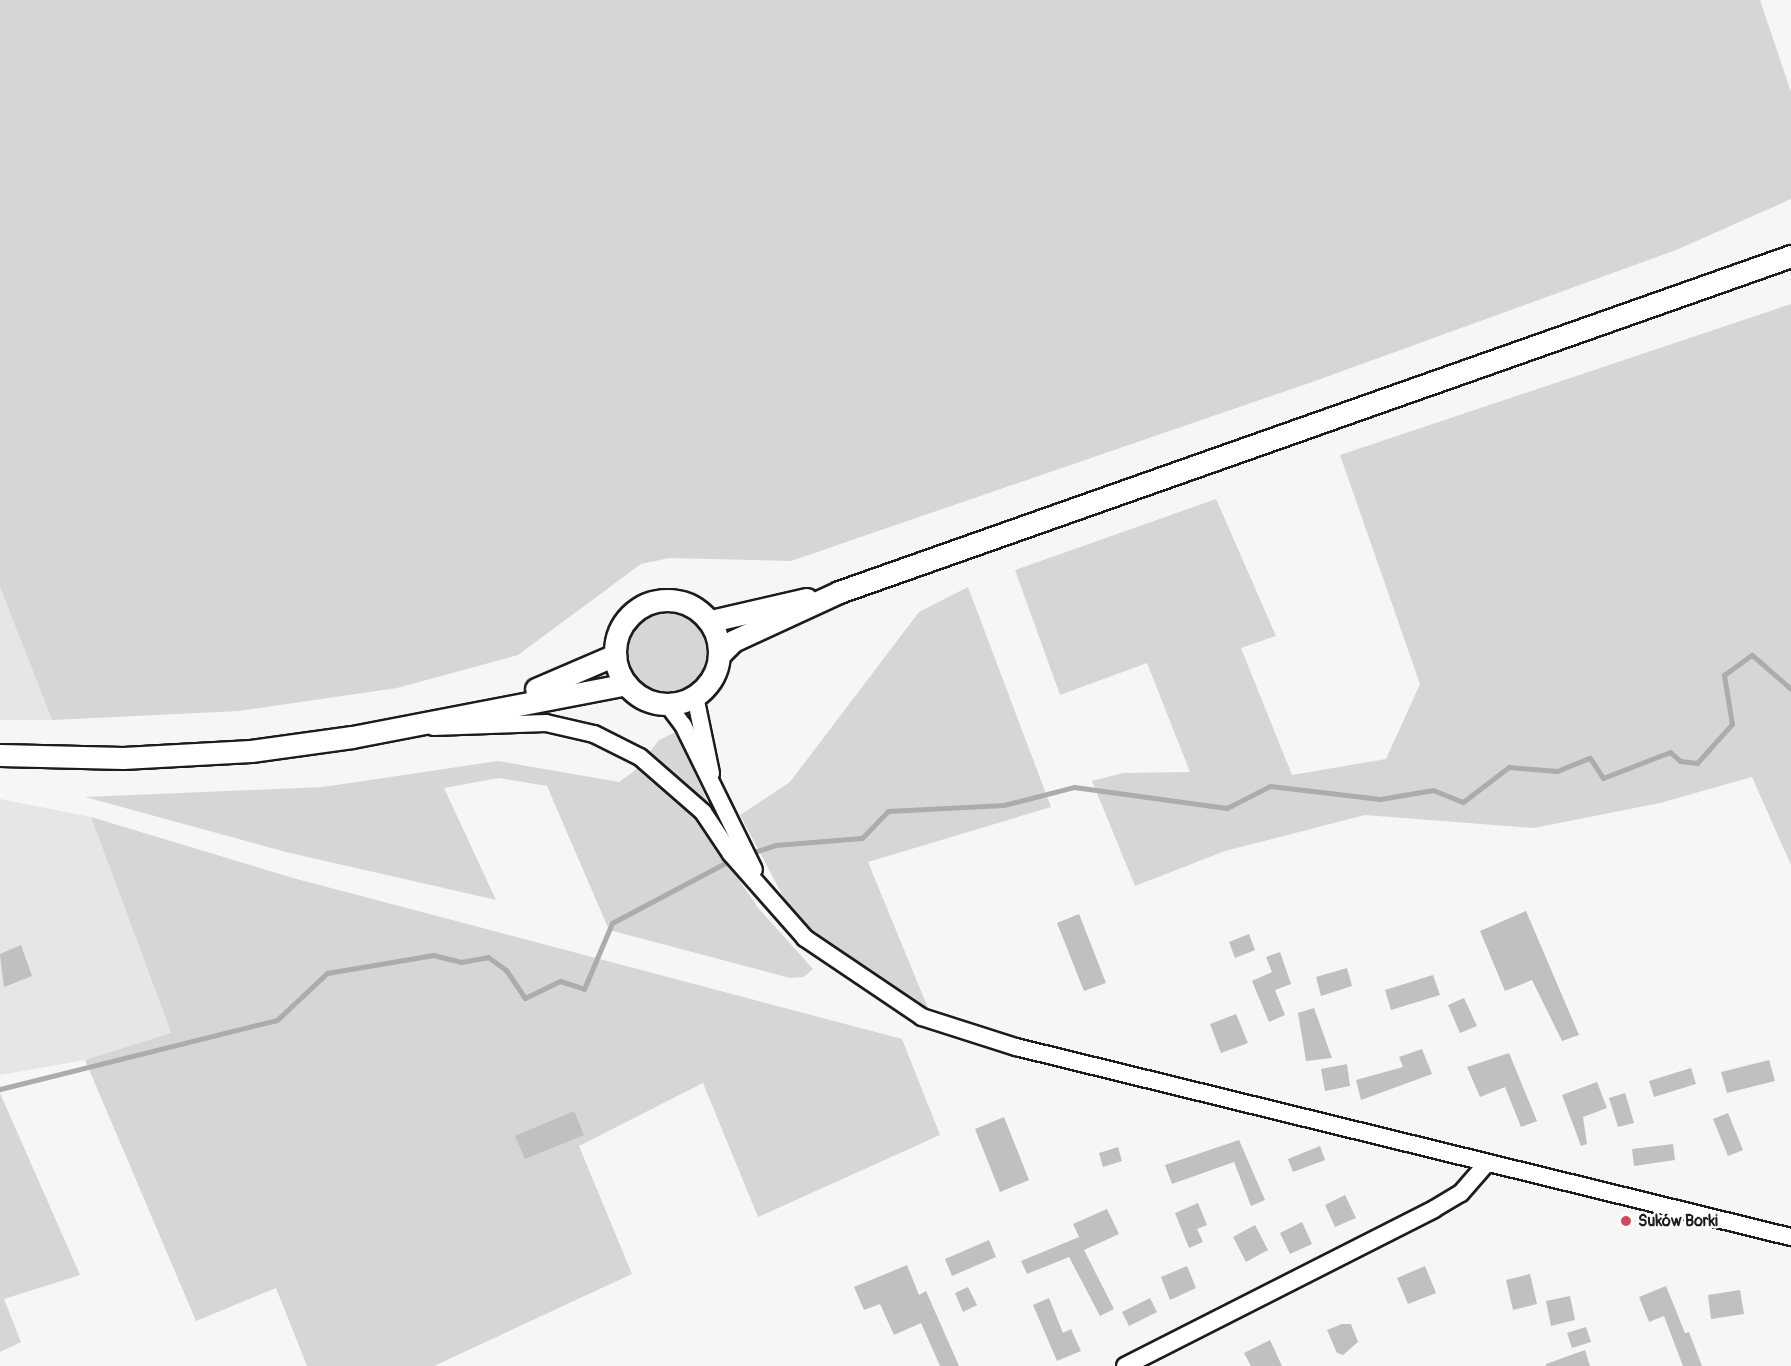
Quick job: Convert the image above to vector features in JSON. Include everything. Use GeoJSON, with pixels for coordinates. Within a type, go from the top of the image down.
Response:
{"type":"FeatureCollection","features":[{"type":"Feature","properties":{"kind":"main road"},"geometry":{"type":"LineString","coordinates":[[720,654],[711,621],[684,601],[650,602],[624,622],[615,655],[626,684],[644,699],[667,704],[696,696],[713,678],[720,654],[733,641],[839,592],[1791,256]]}},
{"type":"Feature","properties":{"kind":"main road"},"geometry":{"type":"LineString","coordinates":[[711,621],[839,592]]}},
{"type":"Feature","properties":{"kind":"main road"},"geometry":{"type":"LineString","coordinates":[[490,708],[615,655]]}},
{"type":"Feature","properties":{"kind":"main road"},"geometry":{"type":"LineString","coordinates":[[0,755],[123,758],[251,751],[410,726],[490,708],[626,684]]}},
{"type":"Feature","properties":{"kind":"street"},"geometry":{"type":"LineString","coordinates":[[696,696],[714,785]]}},
{"type":"Feature","properties":{"kind":"street"},"geometry":{"type":"LineString","coordinates":[[667,704],[683,725],[714,785],[741,856]]}},
{"type":"Feature","properties":{"kind":"street"},"geometry":{"type":"LineString","coordinates":[[410,726],[468,729],[546,723],[594,734],[668,777],[703,812],[741,856],[773,901],[816,948],[922,1017],[1016,1047],[1485,1165],[1791,1237]]}},
{"type":"Feature","properties":{"kind":"street"},"geometry":{"type":"LineString","coordinates":[[1125,1366],[1434,1209],[1461,1193],[1485,1165]]}},
{"type":"Feature","properties":{"kind":"shaded area"},"geometry":{"type":"Polygon","coordinates":[[[0,0],[1760,0],[1791,92],[1791,199],[1676,250],[1315,381],[791,561],[669,558],[641,564],[518,655],[397,688],[239,711],[52,720],[0,587],[0,0]]]}},
{"type":"Feature","properties":{"kind":"shaded area"},"geometry":{"type":"Polygon","coordinates":[[[1791,304],[1791,865],[1752,777],[1660,803],[1534,828],[1365,815],[1225,851],[1135,886],[1092,781],[1123,773],[1190,772],[1147,663],[1060,695],[1015,570],[1216,499],[1276,636],[1241,648],[1292,775],[1386,759],[1420,684],[1340,455],[1791,304]]]}},
{"type":"Feature","properties":{"kind":"shaded area"},"geometry":{"type":"Polygon","coordinates":[[[0,587],[52,720],[0,720],[0,587]]]}},
{"type":"Feature","properties":{"kind":"shaded area"},"geometry":{"type":"Polygon","coordinates":[[[968,587],[1051,807],[868,862],[928,1008],[886,987],[813,933],[783,896],[740,815],[790,782],[919,612],[968,587]]]}},
{"type":"Feature","properties":{"kind":"shaded area"},"geometry":{"type":"Polygon","coordinates":[[[667,609],[690,616],[702,628],[709,651],[702,674],[690,686],[667,693],[644,686],[632,674],[625,651],[632,628],[644,616],[667,609]]]}},
{"type":"Feature","properties":{"kind":"shaded area"},"geometry":{"type":"Polygon","coordinates":[[[676,732],[709,805],[649,753],[659,740],[676,732]]]}},
{"type":"Feature","properties":{"kind":"shaded area"},"geometry":{"type":"Polygon","coordinates":[[[498,761],[619,782],[642,765],[690,809],[759,909],[813,969],[804,977],[790,978],[609,930],[547,786],[499,778],[444,788],[496,900],[286,852],[85,797],[323,787],[498,761]]]}},
{"type":"Feature","properties":{"kind":"shaded area"},"geometry":{"type":"Polygon","coordinates":[[[0,799],[91,817],[171,1034],[85,1060],[0,1075],[0,799]]]}},
{"type":"Feature","properties":{"kind":"shaded area"},"geometry":{"type":"Polygon","coordinates":[[[91,817],[293,878],[902,1039],[940,1135],[758,1217],[703,1083],[579,1146],[632,1274],[434,1366],[307,1366],[276,1288],[196,1321],[85,1060],[171,1033],[91,817]]]}},
{"type":"Feature","properties":{"kind":"shaded area"},"geometry":{"type":"Polygon","coordinates":[[[0,1093],[80,1275],[4,1299],[21,1342],[0,1352],[0,1093]]]}},
{"type":"Feature","properties":{"kind":"building"},"geometry":{"type":"Polygon","coordinates":[[[1526,911],[1579,1035],[1562,1041],[1532,980],[1505,991],[1480,931],[1526,911]]]}},
{"type":"Feature","properties":{"kind":"building"},"geometry":{"type":"Polygon","coordinates":[[[1079,914],[1106,983],[1084,991],[1057,923],[1079,914]]]}},
{"type":"Feature","properties":{"kind":"building"},"geometry":{"type":"Polygon","coordinates":[[[1249,934],[1255,950],[1235,958],[1229,942],[1249,934]]]}},
{"type":"Feature","properties":{"kind":"building"},"geometry":{"type":"Polygon","coordinates":[[[21,945],[32,976],[4,987],[0,954],[21,945]]]}},
{"type":"Feature","properties":{"kind":"building"},"geometry":{"type":"Polygon","coordinates":[[[1280,952],[1291,984],[1275,990],[1285,1015],[1269,1022],[1252,981],[1272,972],[1266,957],[1280,952]]]}},
{"type":"Feature","properties":{"kind":"building"},"geometry":{"type":"Polygon","coordinates":[[[1347,968],[1352,986],[1321,996],[1316,977],[1347,968]]]}},
{"type":"Feature","properties":{"kind":"building"},"geometry":{"type":"Polygon","coordinates":[[[1433,975],[1440,995],[1391,1010],[1385,990],[1433,975]]]}},
{"type":"Feature","properties":{"kind":"building"},"geometry":{"type":"Polygon","coordinates":[[[1464,998],[1477,1026],[1460,1033],[1448,1005],[1464,998]]]}},
{"type":"Feature","properties":{"kind":"building"},"geometry":{"type":"Polygon","coordinates":[[[1314,1008],[1332,1058],[1306,1061],[1298,1013],[1314,1008]]]}},
{"type":"Feature","properties":{"kind":"building"},"geometry":{"type":"Polygon","coordinates":[[[1236,1014],[1248,1043],[1221,1053],[1210,1024],[1236,1014]]]}},
{"type":"Feature","properties":{"kind":"building"},"geometry":{"type":"Polygon","coordinates":[[[1422,1049],[1432,1074],[1361,1100],[1356,1080],[1403,1067],[1399,1057],[1422,1049]]]}},
{"type":"Feature","properties":{"kind":"building"},"geometry":{"type":"Polygon","coordinates":[[[1509,1053],[1537,1121],[1521,1127],[1505,1087],[1480,1097],[1467,1067],[1509,1053]]]}},
{"type":"Feature","properties":{"kind":"building"},"geometry":{"type":"Polygon","coordinates":[[[1769,1060],[1775,1081],[1727,1093],[1721,1072],[1769,1060]]]}},
{"type":"Feature","properties":{"kind":"building"},"geometry":{"type":"Polygon","coordinates":[[[1347,1064],[1350,1086],[1325,1091],[1321,1069],[1347,1064]]]}},
{"type":"Feature","properties":{"kind":"building"},"geometry":{"type":"Polygon","coordinates":[[[1691,1068],[1696,1084],[1654,1097],[1649,1081],[1691,1068]]]}},
{"type":"Feature","properties":{"kind":"building"},"geometry":{"type":"Polygon","coordinates":[[[1597,1082],[1607,1108],[1583,1117],[1587,1144],[1581,1146],[1562,1095],[1597,1082]]]}},
{"type":"Feature","properties":{"kind":"building"},"geometry":{"type":"Polygon","coordinates":[[[1625,1093],[1634,1123],[1618,1127],[1609,1098],[1625,1093]]]}},
{"type":"Feature","properties":{"kind":"building"},"geometry":{"type":"Polygon","coordinates":[[[574,1111],[584,1135],[525,1159],[515,1136],[574,1111]]]}},
{"type":"Feature","properties":{"kind":"building"},"geometry":{"type":"Polygon","coordinates":[[[1728,1113],[1743,1150],[1728,1156],[1713,1119],[1728,1113]]]}},
{"type":"Feature","properties":{"kind":"building"},"geometry":{"type":"Polygon","coordinates":[[[1004,1117],[1029,1180],[1000,1192],[975,1129],[1004,1117]]]}},
{"type":"Feature","properties":{"kind":"building"},"geometry":{"type":"Polygon","coordinates":[[[1239,1140],[1265,1200],[1251,1206],[1234,1162],[1172,1184],[1165,1165],[1239,1140]]]}},
{"type":"Feature","properties":{"kind":"building"},"geometry":{"type":"Polygon","coordinates":[[[1673,1144],[1675,1160],[1634,1166],[1632,1149],[1673,1144]]]}},
{"type":"Feature","properties":{"kind":"building"},"geometry":{"type":"Polygon","coordinates":[[[1320,1146],[1325,1160],[1293,1172],[1288,1159],[1320,1146]]]}},
{"type":"Feature","properties":{"kind":"building"},"geometry":{"type":"Polygon","coordinates":[[[1118,1147],[1122,1161],[1103,1167],[1099,1153],[1118,1147]]]}},
{"type":"Feature","properties":{"kind":"building"},"geometry":{"type":"Polygon","coordinates":[[[1345,1195],[1356,1218],[1335,1227],[1325,1205],[1345,1195]]]}},
{"type":"Feature","properties":{"kind":"building"},"geometry":{"type":"Polygon","coordinates":[[[1198,1203],[1207,1225],[1197,1229],[1203,1242],[1189,1248],[1175,1213],[1198,1203]]]}},
{"type":"Feature","properties":{"kind":"building"},"geometry":{"type":"Polygon","coordinates":[[[1107,1209],[1119,1234],[1084,1250],[1114,1309],[1100,1316],[1069,1257],[1027,1274],[1021,1261],[1079,1237],[1073,1224],[1107,1209]]]}},
{"type":"Feature","properties":{"kind":"building"},"geometry":{"type":"Polygon","coordinates":[[[1302,1222],[1312,1244],[1290,1254],[1280,1233],[1302,1222]]]}},
{"type":"Feature","properties":{"kind":"building"},"geometry":{"type":"Polygon","coordinates":[[[1255,1225],[1268,1250],[1246,1262],[1233,1237],[1255,1225]]]}},
{"type":"Feature","properties":{"kind":"building"},"geometry":{"type":"Polygon","coordinates":[[[989,1240],[996,1257],[952,1276],[945,1259],[989,1240]]]}},
{"type":"Feature","properties":{"kind":"building"},"geometry":{"type":"Polygon","coordinates":[[[907,1265],[919,1295],[926,1291],[959,1366],[940,1366],[921,1323],[894,1335],[880,1304],[864,1310],[854,1287],[907,1265]]]}},
{"type":"Feature","properties":{"kind":"building"},"geometry":{"type":"Polygon","coordinates":[[[1187,1266],[1196,1288],[1170,1300],[1161,1277],[1187,1266]]]}},
{"type":"Feature","properties":{"kind":"building"},"geometry":{"type":"Polygon","coordinates":[[[1425,1266],[1436,1293],[1408,1304],[1397,1278],[1425,1266]]]}},
{"type":"Feature","properties":{"kind":"building"},"geometry":{"type":"Polygon","coordinates":[[[1530,1274],[1537,1304],[1513,1310],[1506,1280],[1530,1274]]]}},
{"type":"Feature","properties":{"kind":"building"},"geometry":{"type":"Polygon","coordinates":[[[1666,1286],[1685,1333],[1689,1332],[1702,1366],[1683,1366],[1664,1316],[1649,1322],[1639,1297],[1666,1286]]]}},
{"type":"Feature","properties":{"kind":"building"},"geometry":{"type":"Polygon","coordinates":[[[968,1287],[977,1305],[963,1312],[955,1293],[968,1287]]]}},
{"type":"Feature","properties":{"kind":"building"},"geometry":{"type":"Polygon","coordinates":[[[1740,1290],[1744,1314],[1711,1319],[1708,1295],[1740,1290]]]}},
{"type":"Feature","properties":{"kind":"building"},"geometry":{"type":"Polygon","coordinates":[[[1570,1296],[1575,1320],[1551,1326],[1546,1301],[1570,1296]]]}},
{"type":"Feature","properties":{"kind":"building"},"geometry":{"type":"Polygon","coordinates":[[[1049,1298],[1063,1333],[1071,1329],[1081,1351],[1057,1361],[1033,1305],[1049,1298]]]}},
{"type":"Feature","properties":{"kind":"building"},"geometry":{"type":"Polygon","coordinates":[[[1150,1298],[1157,1312],[1129,1326],[1122,1312],[1150,1298]]]}},
{"type":"Feature","properties":{"kind":"building"},"geometry":{"type":"Polygon","coordinates":[[[1342,1324],[1351,1324],[1358,1342],[1343,1355],[1337,1353],[1327,1330],[1342,1324]]]}},
{"type":"Feature","properties":{"kind":"building"},"geometry":{"type":"Polygon","coordinates":[[[1586,1327],[1591,1342],[1572,1348],[1567,1333],[1586,1327]]]}},
{"type":"Feature","properties":{"kind":"building"},"geometry":{"type":"Polygon","coordinates":[[[1270,1340],[1282,1366],[1251,1366],[1244,1353],[1270,1340]]]}},
{"type":"Feature","properties":{"kind":"building"},"geometry":{"type":"Polygon","coordinates":[[[1585,1350],[1590,1366],[1546,1366],[1546,1364],[1585,1350]]]}},
{"type":"Feature","properties":{"kind":"waterway"},"geometry":{"type":"LineString","coordinates":[[748,854],[775,845],[862,838],[888,811],[1004,805],[1074,787],[1227,808],[1270,786],[1380,799],[1433,790],[1463,802],[1509,767],[1557,771],[1590,758],[1603,778],[1670,752],[1680,761],[1697,763],[1732,724],[1724,675],[1752,655],[1791,689]]}},
{"type":"Feature","properties":{"kind":"waterway"},"geometry":{"type":"LineString","coordinates":[[0,1089],[277,1020],[327,973],[433,955],[461,962],[488,957],[506,970],[525,998],[560,981],[584,989],[612,923],[731,860]]}},
{"type":"Feature","properties":{"kind":"place","name":"Suków Borki"},"geometry":{"type":"Point","coordinates":[1626,1221]}}]}
